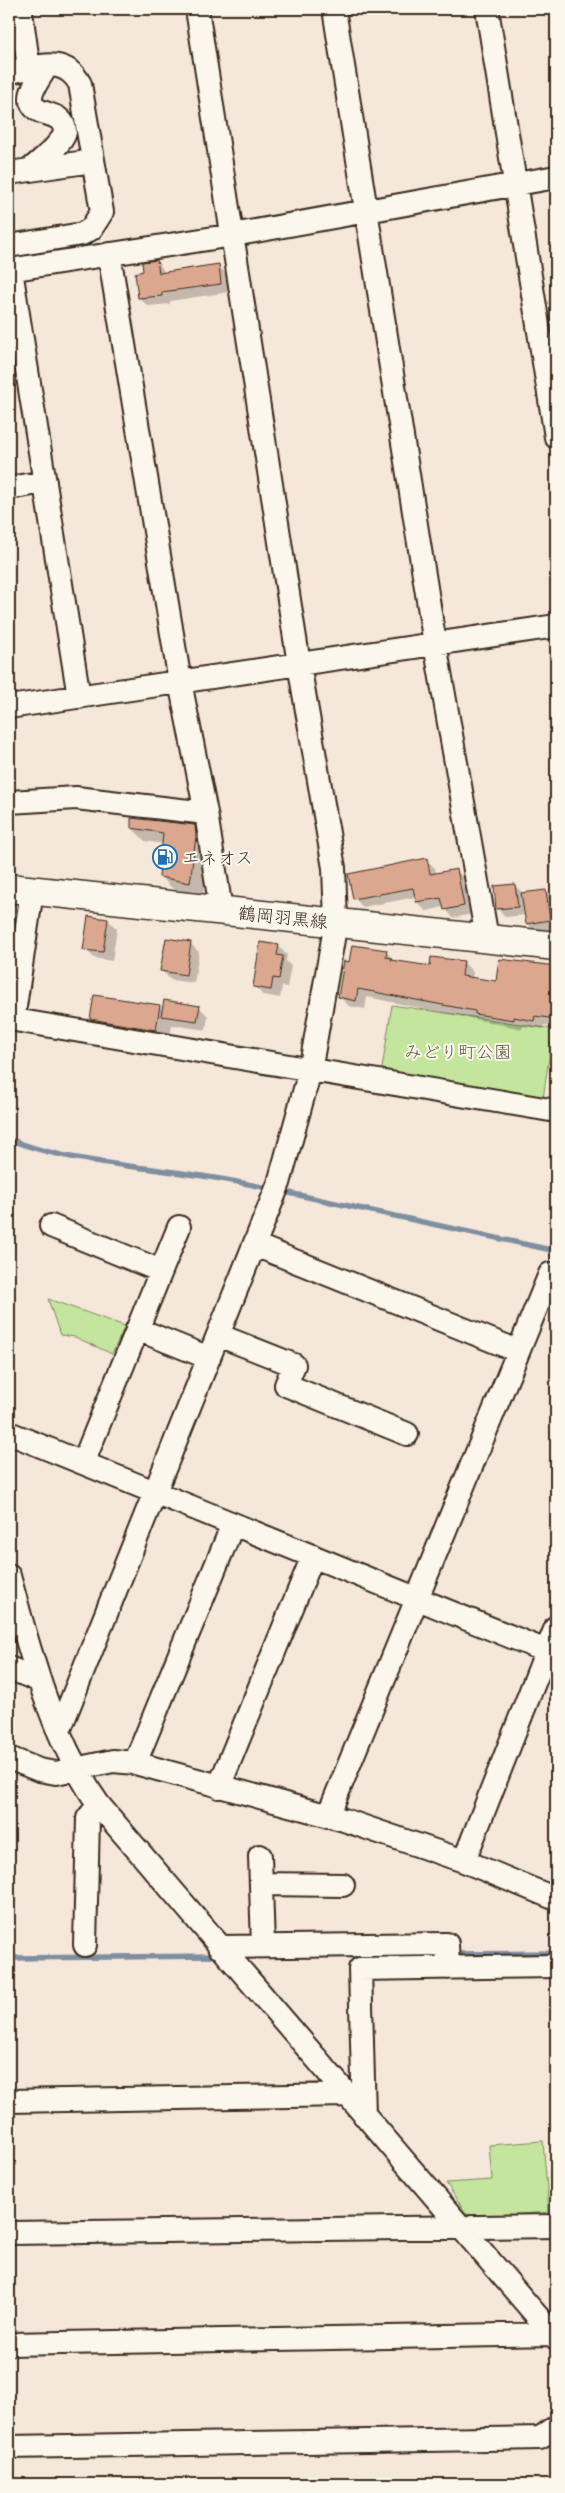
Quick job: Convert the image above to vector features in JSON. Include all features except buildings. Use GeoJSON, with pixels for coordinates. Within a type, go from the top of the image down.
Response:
{"type":"FeatureCollection","features":[{"type":"Feature","properties":{"kind":"main road","name":"鶴岡羽黒線"},"geometry":{"type":"LineString","coordinates":[[20,890],[556,946]]}},
{"type":"Feature","properties":{"kind":"street"},"geometry":{"type":"LineString","coordinates":[[59,1731],[276,1192],[310,1070],[336,922],[334,868],[299,664],[197,9]]}},
{"type":"Feature","properties":{"kind":"street"},"geometry":{"type":"LineString","coordinates":[[334,9],[435,644],[487,938]]}},
{"type":"Feature","properties":{"kind":"street"},"geometry":{"type":"LineString","coordinates":[[487,9],[556,437]]}},
{"type":"Feature","properties":{"kind":"street"},"geometry":{"type":"LineString","coordinates":[[16,26],[28,69],[32,100],[35,108],[45,113],[53,114],[63,122],[66,133],[62,142],[20,172]]}},
{"type":"Feature","properties":{"kind":"street"},"geometry":{"type":"LineString","coordinates":[[9,246],[82,234],[91,229],[102,212],[80,84],[75,75],[57,64],[28,69]]}},
{"type":"Feature","properties":{"kind":"street"},"geometry":{"type":"LineString","coordinates":[[20,172],[93,161]]}},
{"type":"Feature","properties":{"kind":"street"},"geometry":{"type":"LineString","coordinates":[[79,697],[10,270],[233,235],[556,177]]}},
{"type":"Feature","properties":{"kind":"street"},"geometry":{"type":"LineString","coordinates":[[109,254],[180,682],[206,812],[221,910]]}},
{"type":"Feature","properties":{"kind":"street"},"geometry":{"type":"LineString","coordinates":[[9,488],[45,482]]}},
{"type":"Feature","properties":{"kind":"street"},"geometry":{"type":"LineString","coordinates":[[9,707],[556,626]]}},
{"type":"Feature","properties":{"kind":"street"},"geometry":{"type":"LineString","coordinates":[[9,802],[76,798],[206,812]]}},
{"type":"Feature","properties":{"kind":"street"},"geometry":{"type":"LineString","coordinates":[[20,890],[11,1019],[556,1111]]}},
{"type":"Feature","properties":{"kind":"street"},"geometry":{"type":"LineString","coordinates":[[50,1226],[162,1271]]}},
{"type":"Feature","properties":{"kind":"street"},"geometry":{"type":"LineString","coordinates":[[83,1463],[179,1227]]}},
{"type":"Feature","properties":{"kind":"street"},"geometry":{"type":"LineString","coordinates":[[255,1245],[518,1351]]}},
{"type":"Feature","properties":{"kind":"street"},"geometry":{"type":"LineString","coordinates":[[328,1816],[550,1274]]}},
{"type":"Feature","properties":{"kind":"street"},"geometry":{"type":"LineString","coordinates":[[137,1329],[209,1358]]}},
{"type":"Feature","properties":{"kind":"street"},"geometry":{"type":"LineString","coordinates":[[218,1335],[294,1365],[286,1385],[407,1434]]}},
{"type":"Feature","properties":{"kind":"street"},"geometry":{"type":"LineString","coordinates":[[9,1433],[551,1653]]}},
{"type":"Feature","properties":{"kind":"street"},"geometry":{"type":"LineString","coordinates":[[135,1763],[233,1524]]}},
{"type":"Feature","properties":{"kind":"street"},"geometry":{"type":"LineString","coordinates":[[218,1787],[313,1556]]}},
{"type":"Feature","properties":{"kind":"street"},"geometry":{"type":"LineString","coordinates":[[9,1576],[38,1680],[77,1769],[99,1805],[346,2095],[555,2336]]}},
{"type":"Feature","properties":{"kind":"street"},"geometry":{"type":"LineString","coordinates":[[464,1862],[551,1653],[556,1627]]}},
{"type":"Feature","properties":{"kind":"street"},"geometry":{"type":"LineString","coordinates":[[9,1668],[38,1680]]}},
{"type":"Feature","properties":{"kind":"street"},"geometry":{"type":"LineString","coordinates":[[9,1758],[38,1770],[56,1773],[113,1760],[135,1763],[328,1816],[464,1862],[556,1898]]}},
{"type":"Feature","properties":{"kind":"street"},"geometry":{"type":"LineString","coordinates":[[86,1945],[88,1818],[99,1805]]}},
{"type":"Feature","properties":{"kind":"street"},"geometry":{"type":"LineString","coordinates":[[260,1856],[263,1946]]}},
{"type":"Feature","properties":{"kind":"street"},"geometry":{"type":"LineString","coordinates":[[261,1884],[343,1885]]}},
{"type":"Feature","properties":{"kind":"street"},"geometry":{"type":"LineString","coordinates":[[219,1947],[447,1944],[448,1968]]}},
{"type":"Feature","properties":{"kind":"street"},"geometry":{"type":"LineString","coordinates":[[364,2115],[360,1969],[556,1966]]}},
{"type":"Feature","properties":{"kind":"street"},"geometry":{"type":"LineString","coordinates":[[9,2100],[346,2095]]}},
{"type":"Feature","properties":{"kind":"street"},"geometry":{"type":"LineString","coordinates":[[9,2233],[556,2226]]}},
{"type":"Feature","properties":{"kind":"street"},"geometry":{"type":"LineString","coordinates":[[9,2344],[555,2336]]}},
{"type":"Feature","properties":{"kind":"street"},"geometry":{"type":"LineString","coordinates":[[9,2447],[540,2438],[556,2427]]}},
{"type":"Feature","properties":{"kind":"green space","name":"みどり町公園"},"geometry":{"type":"Polygon","coordinates":[[[392,1005],[553,1029],[543,1099],[381,1075],[392,1005]]]}},
{"type":"Feature","properties":{"kind":"green space"},"geometry":{"type":"Polygon","coordinates":[[[48,1299],[125,1326],[112,1354],[75,1337],[60,1335],[48,1299]]]}},
{"type":"Feature","properties":{"kind":"green space"},"geometry":{"type":"Polygon","coordinates":[[[543,2141],[549,2212],[469,2218],[446,2183],[492,2180],[489,2145],[543,2141]]]}},
{"type":"Feature","properties":{"kind":"waterway"},"geometry":{"type":"LineString","coordinates":[[9,1139],[23,1145],[67,1156],[218,1178],[271,1189]]}},
{"type":"Feature","properties":{"kind":"waterway"},"geometry":{"type":"LineString","coordinates":[[280,1191],[556,1251]]}},
{"type":"Feature","properties":{"kind":"waterway"},"geometry":{"type":"LineString","coordinates":[[451,1954],[556,1953]]}},
{"type":"Feature","properties":{"kind":"waterway"},"geometry":{"type":"LineString","coordinates":[[9,1958],[219,1956]]}},
{"type":"Feature","properties":{"kind":"place","name":"エネオス"},"geometry":{"type":"Point","coordinates":[165,857]}}]}
